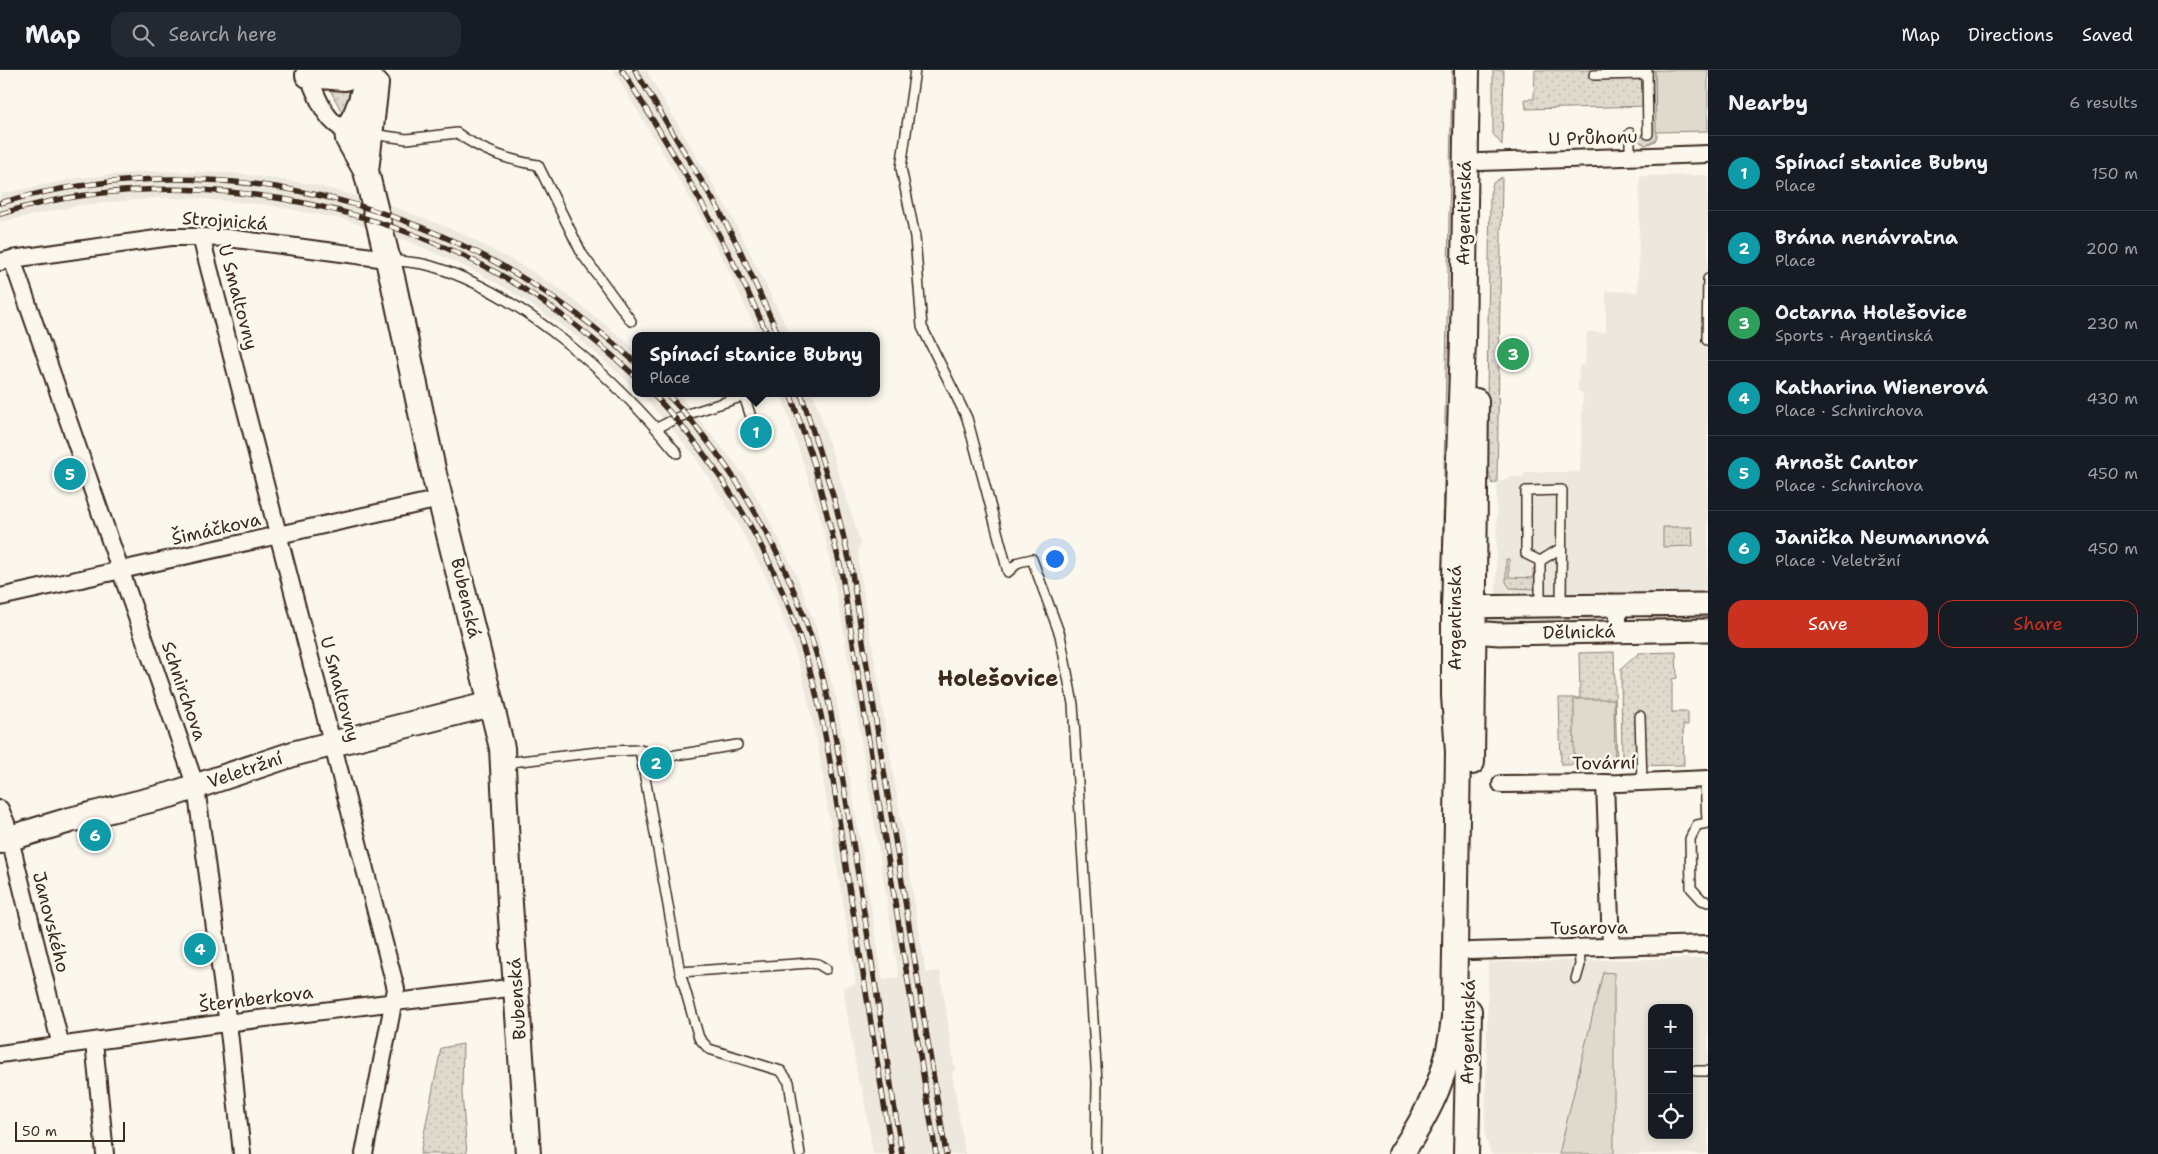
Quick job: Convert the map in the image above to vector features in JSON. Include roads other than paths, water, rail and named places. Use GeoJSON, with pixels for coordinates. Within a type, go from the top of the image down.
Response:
{"type":"FeatureCollection","features":[{"type":"Feature","properties":{"kind":"main road"},"geometry":{"type":"LineString","coordinates":[[310,72],[345,78],[362,70]]}},
{"type":"Feature","properties":{"kind":"main road"},"geometry":{"type":"LineString","coordinates":[[347,130],[361,101],[369,70]]}},
{"type":"Feature","properties":{"kind":"main road","name":"Argentinská"},"geometry":{"type":"LineString","coordinates":[[1466,1154],[1474,632],[1461,611],[1462,341],[1467,70]]}},
{"type":"Feature","properties":{"kind":"main road","name":"Argentinská"},"geometry":{"type":"LineString","coordinates":[[1401,1154],[1438,1091],[1452,1043],[1454,1017],[1458,752],[1454,696],[1461,611],[1480,162],[1482,70]]}},
{"type":"Feature","properties":{"kind":"main road"},"geometry":{"type":"LineString","coordinates":[[366,171],[376,81]]}},
{"type":"Feature","properties":{"kind":"main road","name":"Bubenská"},"geometry":{"type":"LineString","coordinates":[[347,130],[350,145],[366,171],[440,499],[499,733],[503,764],[528,1154]]}},
{"type":"Feature","properties":{"kind":"main road","name":"Veletržní"},"geometry":{"type":"LineString","coordinates":[[5,840],[196,787],[256,765],[334,743],[491,704]]}},
{"type":"Feature","properties":{"kind":"street"},"geometry":{"type":"LineString","coordinates":[[310,72],[327,117],[341,129],[347,130],[366,113],[376,81]]}},
{"type":"Feature","properties":{"kind":"street","name":"U Průhonu"},"geometry":{"type":"LineString","coordinates":[[1480,162],[1708,154]]}},
{"type":"Feature","properties":{"kind":"street","name":"Strojnická"},"geometry":{"type":"LineString","coordinates":[[6,260],[171,237],[201,236],[387,260]]}},
{"type":"Feature","properties":{"kind":"street","name":"U Smaltovny"},"geometry":{"type":"LineString","coordinates":[[201,236],[334,743],[396,989],[364,1154]]}},
{"type":"Feature","properties":{"kind":"street","name":"Schnirchova"},"geometry":{"type":"LineString","coordinates":[[6,260],[121,571],[196,787],[228,1023],[242,1154]]}},
{"type":"Feature","properties":{"kind":"street","name":"Šimáčkova"},"geometry":{"type":"LineString","coordinates":[[0,596],[121,571],[440,499]]}},
{"type":"Feature","properties":{"kind":"street","name":"Dělnická"},"geometry":{"type":"LineString","coordinates":[[1461,611],[1535,607],[1708,604]]}},
{"type":"Feature","properties":{"kind":"street"},"geometry":{"type":"LineString","coordinates":[[1618,606],[1618,632]]}},
{"type":"Feature","properties":{"kind":"street","name":"Dělnická"},"geometry":{"type":"LineString","coordinates":[[1474,632],[1500,634],[1708,630]]}},
{"type":"Feature","properties":{"kind":"street","name":"Tovární"},"geometry":{"type":"LineString","coordinates":[[1501,784],[1605,783],[1707,779]]}},
{"type":"Feature","properties":{"kind":"street"},"geometry":{"type":"LineString","coordinates":[[1605,783],[1611,947]]}},
{"type":"Feature","properties":{"kind":"street","name":"Janovského"},"geometry":{"type":"LineString","coordinates":[[0,809],[5,840],[62,1046]]}},
{"type":"Feature","properties":{"kind":"street","name":"Tusarova"},"geometry":{"type":"LineString","coordinates":[[1470,950],[1708,944]]}},
{"type":"Feature","properties":{"kind":"street","name":"Šternberkova"},"geometry":{"type":"LineString","coordinates":[[0,1054],[517,987]]}},
{"type":"Feature","properties":{"kind":"street"},"geometry":{"type":"LineString","coordinates":[[94,1042],[105,1154]]}},
{"type":"Feature","properties":{"kind":"lane"},"geometry":{"type":"LineString","coordinates":[[915,70],[901,168],[915,237],[922,327],[967,418],[1008,572],[1019,562],[1032,559],[1060,634],[1073,704],[1097,1082],[1096,1154]]}},
{"type":"Feature","properties":{"kind":"lane"},"geometry":{"type":"LineString","coordinates":[[1594,75],[1647,72],[1648,134]]}},
{"type":"Feature","properties":{"kind":"lane"},"geometry":{"type":"LineString","coordinates":[[1630,132],[1630,156]]}},
{"type":"Feature","properties":{"kind":"lane"},"geometry":{"type":"LineString","coordinates":[[370,134],[406,139],[457,133],[475,146],[526,164],[538,166],[582,254],[631,321]]}},
{"type":"Feature","properties":{"kind":"lane"},"geometry":{"type":"LineString","coordinates":[[387,260],[416,262],[442,270],[472,282],[510,304],[557,336],[615,384],[678,453]]}},
{"type":"Feature","properties":{"kind":"lane"},"geometry":{"type":"LineString","coordinates":[[1707,340],[1708,279]]}},
{"type":"Feature","properties":{"kind":"lane"},"geometry":{"type":"LineString","coordinates":[[657,428],[680,417],[741,397]]}},
{"type":"Feature","properties":{"kind":"lane"},"geometry":{"type":"LineString","coordinates":[[744,397],[750,414]]}},
{"type":"Feature","properties":{"kind":"lane"},"geometry":{"type":"LineString","coordinates":[[1540,561],[1526,554],[1526,491],[1562,490],[1561,607]]}},
{"type":"Feature","properties":{"kind":"lane"},"geometry":{"type":"LineString","coordinates":[[1540,561],[1562,548]]}},
{"type":"Feature","properties":{"kind":"lane"},"geometry":{"type":"LineString","coordinates":[[1535,607],[1540,596],[1540,561]]}},
{"type":"Feature","properties":{"kind":"lane"},"geometry":{"type":"LineString","coordinates":[[1640,716],[1642,782]]}},
{"type":"Feature","properties":{"kind":"lane"},"geometry":{"type":"LineString","coordinates":[[503,764],[607,751],[640,750],[664,757],[737,745]]}},
{"type":"Feature","properties":{"kind":"lane"},"geometry":{"type":"LineString","coordinates":[[640,750],[680,972],[699,1038],[704,1046],[781,1071],[788,1078],[800,1154]]}},
{"type":"Feature","properties":{"kind":"lane"},"geometry":{"type":"LineString","coordinates":[[1707,779],[1708,822],[1698,825],[1690,839],[1691,888],[1702,900],[1708,902]]}},
{"type":"Feature","properties":{"kind":"lane"},"geometry":{"type":"LineString","coordinates":[[1576,979],[1580,965],[1579,948]]}},
{"type":"Feature","properties":{"kind":"lane"},"geometry":{"type":"LineString","coordinates":[[680,972],[810,963],[818,964],[826,969]]}},
{"type":"Feature","properties":{"kind":"lane"},"geometry":{"type":"LineString","coordinates":[[1696,1071],[1708,1071]]}},
{"type":"Feature","properties":{"kind":"railway"},"geometry":{"type":"LineString","coordinates":[[622,70],[700,200],[735,266],[766,332]]}},
{"type":"Feature","properties":{"kind":"railway"},"geometry":{"type":"LineString","coordinates":[[635,70],[719,210],[739,248],[777,332]]}},
{"type":"Feature","properties":{"kind":"railway"},"geometry":{"type":"LineString","coordinates":[[0,203],[85,185],[170,179],[255,184],[339,200],[419,227],[497,263],[569,308],[632,360]]}},
{"type":"Feature","properties":{"kind":"railway"},"geometry":{"type":"LineString","coordinates":[[0,214],[60,199],[122,191],[185,190],[247,194],[309,204],[369,219],[428,240],[505,277],[564,316],[632,373]]}},
{"type":"Feature","properties":{"kind":"railway"},"geometry":{"type":"LineString","coordinates":[[656,397],[704,454],[727,487],[747,521],[783,592],[809,667],[822,719],[832,773],[892,1154]]}},
{"type":"Feature","properties":{"kind":"railway"},"geometry":{"type":"LineString","coordinates":[[670,397],[722,461],[747,498],[769,537],[805,619],[818,661],[829,704],[841,770],[902,1154]]}},
{"type":"Feature","properties":{"kind":"railway"},"geometry":{"type":"LineString","coordinates":[[791,397],[814,464],[841,569],[936,1154]]}},
{"type":"Feature","properties":{"kind":"railway"},"geometry":{"type":"LineString","coordinates":[[802,397],[835,502],[851,567],[946,1154]]}},
{"type":"Feature","properties":{"kind":"place","name":"Octarna Holešovice"},"geometry":{"type":"Point","coordinates":[1513,354]}},
{"type":"Feature","properties":{"kind":"place","name":"Spínací stanice Bubny"},"geometry":{"type":"Point","coordinates":[756,432]}},
{"type":"Feature","properties":{"kind":"place","name":"Arnošt Cantor"},"geometry":{"type":"Point","coordinates":[70,474]}},
{"type":"Feature","properties":{"kind":"place","name":"Brána nenávratna"},"geometry":{"type":"Point","coordinates":[656,763]}},
{"type":"Feature","properties":{"kind":"place","name":"Janička Neumannová"},"geometry":{"type":"Point","coordinates":[95,835]}},
{"type":"Feature","properties":{"kind":"place","name":"Katharina Wienerová"},"geometry":{"type":"Point","coordinates":[200,949]}},
{"type":"Feature","properties":{"kind":"district","name":"Holešovice"},"geometry":{"type":"Point","coordinates":[998,678]}}]}
